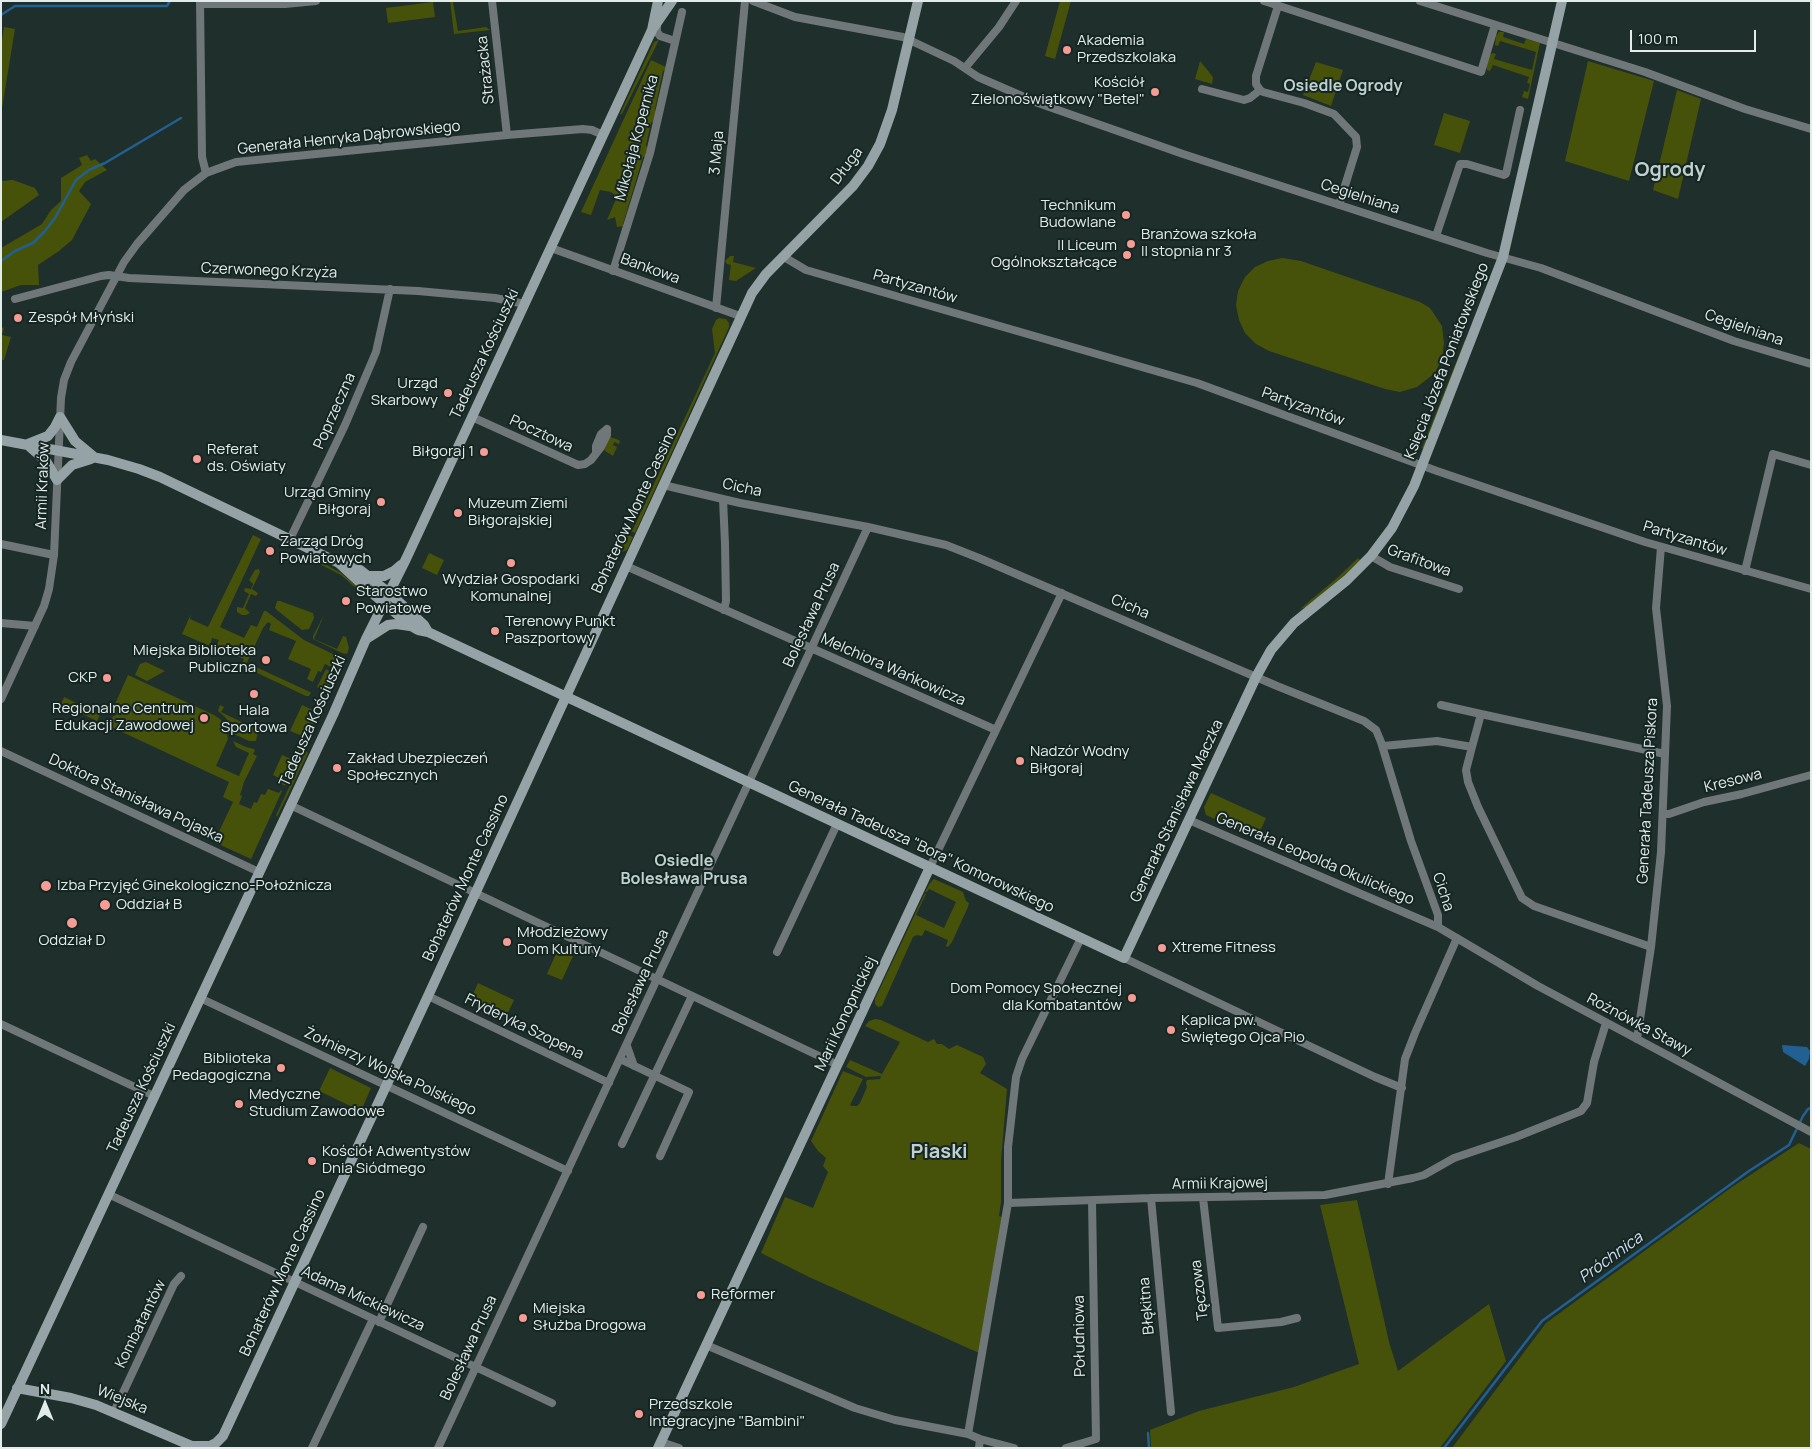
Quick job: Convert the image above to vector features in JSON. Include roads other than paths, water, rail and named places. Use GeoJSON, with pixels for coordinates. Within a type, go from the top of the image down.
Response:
{"type":"FeatureCollection","features":[{"type":"Feature","properties":{"kind":"street"},"geometry":{"type":"LineString","coordinates":[[206,173],[202,157],[200,3],[285,4],[316,1]]}},
{"type":"Feature","properties":{"kind":"street","name":"Strażacka"},"geometry":{"type":"LineString","coordinates":[[492,1],[507,135]]}},
{"type":"Feature","properties":{"kind":"street","name":"Tadeusza Kościuszki"},"geometry":{"type":"LineString","coordinates":[[654,27],[658,1]]}},
{"type":"Feature","properties":{"kind":"street","name":"Tadeusza Kościuszki"},"geometry":{"type":"LineString","coordinates":[[1,1424],[603,135],[654,27],[672,1]]}},
{"type":"Feature","properties":{"kind":"street","name":"3 Maja"},"geometry":{"type":"LineString","coordinates":[[716,308],[746,1]]}},
{"type":"Feature","properties":{"kind":"street","name":"Cegielniana"},"geometry":{"type":"LineString","coordinates":[[753,1],[795,17],[908,40],[965,68],[978,77],[1038,103],[1176,152],[1558,275],[1734,341],[1811,364]]}},
{"type":"Feature","properties":{"kind":"street","name":"Długa"},"geometry":{"type":"LineString","coordinates":[[740,316],[756,286],[853,186],[873,158],[889,122],[918,1]]}},
{"type":"Feature","properties":{"kind":"street"},"geometry":{"type":"LineString","coordinates":[[965,68],[999,27],[1016,1]]}},
{"type":"Feature","properties":{"kind":"street"},"geometry":{"type":"LineString","coordinates":[[1264,1],[1481,72],[1495,25]]}},
{"type":"Feature","properties":{"kind":"street"},"geometry":{"type":"LineString","coordinates":[[1420,1],[1652,74],[1745,109],[1811,129]]}},
{"type":"Feature","properties":{"kind":"street","name":"Księcia Józefa Poniatowskiego"},"geometry":{"type":"LineString","coordinates":[[1256,677],[1271,650],[1287,630],[1371,556],[1398,518],[1422,465],[1503,257],[1562,1]]}},
{"type":"Feature","properties":{"kind":"street"},"geometry":{"type":"LineString","coordinates":[[1278,6],[1256,81],[1260,90],[1334,114],[1356,137],[1357,147],[1340,205]]}},
{"type":"Feature","properties":{"kind":"street","name":"Mikołaja Kopernika"},"geometry":{"type":"LineString","coordinates":[[613,271],[650,153],[682,12]]}},
{"type":"Feature","properties":{"kind":"street"},"geometry":{"type":"LineString","coordinates":[[654,27],[660,36],[675,41]]}},
{"type":"Feature","properties":{"kind":"street"},"geometry":{"type":"LineString","coordinates":[[1202,89],[1244,100],[1260,90]]}},
{"type":"Feature","properties":{"kind":"street"},"geometry":{"type":"LineString","coordinates":[[1436,236],[1460,164],[1467,164],[1504,176],[1506,174],[1520,110]]}},
{"type":"Feature","properties":{"kind":"street","name":"Generała Henryka Dąbrowskiego"},"geometry":{"type":"LineString","coordinates":[[116,276],[137,244],[178,196],[206,173],[222,166],[244,161],[507,135],[583,129],[592,130],[603,135]]}},
{"type":"Feature","properties":{"kind":"street","name":"Bankowa"},"geometry":{"type":"LineString","coordinates":[[551,248],[740,316]]}},
{"type":"Feature","properties":{"kind":"street","name":"Partyzantów"},"geometry":{"type":"LineString","coordinates":[[784,257],[806,270],[1197,383],[1422,465],[1662,547],[1811,589]]}},
{"type":"Feature","properties":{"kind":"street","name":"Czerwonego Krzyża"},"geometry":{"type":"LineString","coordinates":[[16,299],[101,276],[116,276],[390,290],[495,298],[525,304]]}},
{"type":"Feature","properties":{"kind":"street","name":"Armii Kraków"},"geometry":{"type":"LineString","coordinates":[[1,699],[35,626],[49,589],[54,555],[63,384],[69,367],[116,276]]}},
{"type":"Feature","properties":{"kind":"street","name":"Poprzeczna"},"geometry":{"type":"LineString","coordinates":[[290,539],[345,425],[376,352],[390,290]]}},
{"type":"Feature","properties":{"kind":"street","name":"Bohaterów Monte Cassino"},"geometry":{"type":"LineString","coordinates":[[210,1447],[224,1433],[295,1282],[740,316]]}},
{"type":"Feature","properties":{"kind":"street"},"geometry":{"type":"LineString","coordinates":[[27,445],[48,436],[60,417]]}},
{"type":"Feature","properties":{"kind":"street"},"geometry":{"type":"LineString","coordinates":[[60,417],[66,429],[77,443],[98,458]]}},
{"type":"Feature","properties":{"kind":"street","name":"Pocztowa"},"geometry":{"type":"LineString","coordinates":[[472,417],[574,465],[588,463],[596,453]]}},
{"type":"Feature","properties":{"kind":"street"},"geometry":{"type":"LineString","coordinates":[[1,440],[98,458],[130,466],[160,477],[339,563]]}},
{"type":"Feature","properties":{"kind":"street"},"geometry":{"type":"LineString","coordinates":[[27,445],[46,461],[57,480],[74,464],[98,458]]}},
{"type":"Feature","properties":{"kind":"street"},"geometry":{"type":"LineString","coordinates":[[1745,571],[1773,454],[1811,465]]}},
{"type":"Feature","properties":{"kind":"street","name":"Cicha"},"geometry":{"type":"LineString","coordinates":[[663,485],[946,545],[1277,686],[1364,720],[1376,730],[1383,746],[1411,841],[1438,915],[1438,928]]}},
{"type":"Feature","properties":{"kind":"street"},"geometry":{"type":"LineString","coordinates":[[723,499],[726,601],[724,610]]}},
{"type":"Feature","properties":{"kind":"street","name":"Bolesława Prusa"},"geometry":{"type":"LineString","coordinates":[[438,1448],[868,527]]}},
{"type":"Feature","properties":{"kind":"street"},"geometry":{"type":"LineString","coordinates":[[1,544],[54,555]]}},
{"type":"Feature","properties":{"kind":"street","name":"Generała Tadeusza Piskora"},"geometry":{"type":"LineString","coordinates":[[1637,1040],[1651,947],[1661,857],[1666,692],[1656,608],[1662,547]]}},
{"type":"Feature","properties":{"kind":"street","name":"Grafitowa"},"geometry":{"type":"LineString","coordinates":[[1371,556],[1390,567],[1460,589]]}},
{"type":"Feature","properties":{"kind":"street"},"geometry":{"type":"LineString","coordinates":[[368,576],[384,576],[394,571],[404,562]]}},
{"type":"Feature","properties":{"kind":"street","name":"Generała Tadeusza \"Bora\" Komorowskiego"},"geometry":{"type":"LineString","coordinates":[[339,563],[352,566],[368,576],[424,625],[428,632]]}},
{"type":"Feature","properties":{"kind":"street","name":"Generała Tadeusza \"Bora\" Komorowskiego"},"geometry":{"type":"LineString","coordinates":[[339,563],[411,626],[428,632],[1402,1088]]}},
{"type":"Feature","properties":{"kind":"street","name":"Melchiora Wańkowicza"},"geometry":{"type":"LineString","coordinates":[[626,566],[811,650],[996,730]]}},
{"type":"Feature","properties":{"kind":"street","name":"Marii Konopnickiej"},"geometry":{"type":"LineString","coordinates":[[660,1445],[930,868],[1062,593]]}},
{"type":"Feature","properties":{"kind":"street"},"geometry":{"type":"LineString","coordinates":[[1,622],[35,626]]}},
{"type":"Feature","properties":{"kind":"street"},"geometry":{"type":"LineString","coordinates":[[366,639],[388,625],[411,626]]}},
{"type":"Feature","properties":{"kind":"street","name":"Generała Stanisława Maczka"},"geometry":{"type":"LineString","coordinates":[[1124,958],[1256,677]]}},
{"type":"Feature","properties":{"kind":"street"},"geometry":{"type":"LineString","coordinates":[[1441,705],[1665,754]]}},
{"type":"Feature","properties":{"kind":"street"},"geometry":{"type":"LineString","coordinates":[[1480,714],[1466,770],[1468,782],[1478,808],[1522,898],[1534,906],[1651,947]]}},
{"type":"Feature","properties":{"kind":"street"},"geometry":{"type":"LineString","coordinates":[[1383,746],[1436,740],[1472,747]]}},
{"type":"Feature","properties":{"kind":"street","name":"Doktora Stanisława Pojaska"},"geometry":{"type":"LineString","coordinates":[[1,751],[259,872]]}},
{"type":"Feature","properties":{"kind":"street","name":"Kresowa"},"geometry":{"type":"LineString","coordinates":[[1663,814],[1669,814],[1704,802],[1811,775]]}},
{"type":"Feature","properties":{"kind":"street"},"geometry":{"type":"LineString","coordinates":[[290,806],[476,892],[838,1065]]}},
{"type":"Feature","properties":{"kind":"street","name":"Generała Leopolda Okulickiego"},"geometry":{"type":"LineString","coordinates":[[1189,820],[1457,938]]}},
{"type":"Feature","properties":{"kind":"street"},"geometry":{"type":"LineString","coordinates":[[777,952],[837,824]]}},
{"type":"Feature","properties":{"kind":"street"},"geometry":{"type":"LineString","coordinates":[[968,1434],[1008,1203],[1007,1160],[1016,1076],[1022,1059],[1081,938]]}},
{"type":"Feature","properties":{"kind":"street"},"geometry":{"type":"LineString","coordinates":[[1388,1184],[1405,1059],[1457,938]]}},
{"type":"Feature","properties":{"kind":"street","name":"Rożnówka Stawy"},"geometry":{"type":"LineString","coordinates":[[1457,938],[1538,986],[1808,1130]]}},
{"type":"Feature","properties":{"kind":"street","name":"Fryderyka Szopena"},"geometry":{"type":"LineString","coordinates":[[428,996],[608,1083]]}},
{"type":"Feature","properties":{"kind":"street"},"geometry":{"type":"LineString","coordinates":[[622,1144],[692,996]]}},
{"type":"Feature","properties":{"kind":"street","name":"Żołnierzy Wojska Polskiego"},"geometry":{"type":"LineString","coordinates":[[200,998],[568,1171]]}},
{"type":"Feature","properties":{"kind":"street","name":"Armii Krajowej"},"geometry":{"type":"LineString","coordinates":[[1008,1203],[1330,1195],[1424,1175],[1454,1158],[1516,1137],[1581,1111],[1587,1103],[1594,1062],[1606,1023]]}},
{"type":"Feature","properties":{"kind":"street"},"geometry":{"type":"LineString","coordinates":[[1,1024],[154,1096]]}},
{"type":"Feature","properties":{"kind":"street"},"geometry":{"type":"LineString","coordinates":[[627,1046],[634,1066]]}},
{"type":"Feature","properties":{"kind":"street"},"geometry":{"type":"LineString","coordinates":[[620,1059],[689,1092],[660,1156]]}},
{"type":"Feature","properties":{"kind":"street","name":"Adama Mickiewicza"},"geometry":{"type":"LineString","coordinates":[[108,1194],[552,1403]]}},
{"type":"Feature","properties":{"kind":"street","name":"Błękitna"},"geometry":{"type":"LineString","coordinates":[[1151,1198],[1171,1412]]}},
{"type":"Feature","properties":{"kind":"street","name":"Tęczowa"},"geometry":{"type":"LineString","coordinates":[[1203,1198],[1218,1328],[1281,1322],[1297,1318]]}},
{"type":"Feature","properties":{"kind":"street","name":"Południowa"},"geometry":{"type":"LineString","coordinates":[[1066,1448],[1096,1439],[1092,1201]]}},
{"type":"Feature","properties":{"kind":"street"},"geometry":{"type":"LineString","coordinates":[[312,1448],[423,1226]]}},
{"type":"Feature","properties":{"kind":"street","name":"Kombatantów"},"geometry":{"type":"LineString","coordinates":[[114,1412],[174,1284],[181,1276]]}},
{"type":"Feature","properties":{"kind":"street"},"geometry":{"type":"LineString","coordinates":[[706,1345],[855,1408],[895,1420],[968,1434],[980,1444],[1014,1448]]}},
{"type":"Feature","properties":{"kind":"street","name":"Wiejska"},"geometry":{"type":"LineString","coordinates":[[17,1388],[79,1400],[114,1412],[192,1446],[210,1447]]}},
{"type":"Feature","properties":{"kind":"street"},"geometry":{"type":"LineString","coordinates":[[660,1445],[679,1448]]}},
{"type":"Feature","properties":{"kind":"water"},"geometry":{"type":"Polygon","coordinates":[[[1782,1045],[1807,1047],[1810,1051],[1809,1059],[1805,1066],[1783,1052],[1782,1045]]]}},
{"type":"Feature","properties":{"kind":"waterway"},"geometry":{"type":"LineString","coordinates":[[1,15],[15,6],[167,6],[170,1]]}},
{"type":"Feature","properties":{"kind":"waterway"},"geometry":{"type":"LineString","coordinates":[[1,261],[15,251],[33,243],[45,231],[55,218],[76,180],[89,170],[105,163],[181,118]]}},
{"type":"Feature","properties":{"kind":"waterway","name":"Próchnica"},"geometry":{"type":"LineString","coordinates":[[1444,1448],[1542,1321],[1749,1171],[1789,1145],[1803,1116],[1811,1108]]}},
{"type":"Feature","properties":{"kind":"waterway"},"geometry":{"type":"LineString","coordinates":[[1148,1433],[1149,1448]]}},
{"type":"Feature","properties":{"kind":"place","name":"Akademia Przedszkolaka"},"geometry":{"type":"Point","coordinates":[1067,50]}},
{"type":"Feature","properties":{"kind":"place","name":"Kościół Zielonoświątkowy \"Betel\""},"geometry":{"type":"Point","coordinates":[1155,92]}},
{"type":"Feature","properties":{"kind":"place","name":"Technikum Budowlane"},"geometry":{"type":"Point","coordinates":[1126,215]}},
{"type":"Feature","properties":{"kind":"place","name":"Branżowa szkoła II stopnia nr 3"},"geometry":{"type":"Point","coordinates":[1131,244]}},
{"type":"Feature","properties":{"kind":"place","name":"II Liceum Ogólnokształcące"},"geometry":{"type":"Point","coordinates":[1127,255]}},
{"type":"Feature","properties":{"kind":"place","name":"Zespół Młyński"},"geometry":{"type":"Point","coordinates":[18,318]}},
{"type":"Feature","properties":{"kind":"place","name":"Urząd Skarbowy"},"geometry":{"type":"Point","coordinates":[448,393]}},
{"type":"Feature","properties":{"kind":"place","name":"Biłgoraj 1"},"geometry":{"type":"Point","coordinates":[484,452]}},
{"type":"Feature","properties":{"kind":"place","name":"Referat ds. Oświaty"},"geometry":{"type":"Point","coordinates":[197,459]}},
{"type":"Feature","properties":{"kind":"place","name":"Urząd Gminy Biłgoraj"},"geometry":{"type":"Point","coordinates":[381,502]}},
{"type":"Feature","properties":{"kind":"place","name":"Muzeum Ziemi Biłgorajskiej"},"geometry":{"type":"Point","coordinates":[458,513]}},
{"type":"Feature","properties":{"kind":"place","name":"Zarząd Dróg Powiatowych"},"geometry":{"type":"Point","coordinates":[270,551]}},
{"type":"Feature","properties":{"kind":"place","name":"Wydział Gospodarki Komunalnej"},"geometry":{"type":"Point","coordinates":[511,563]}},
{"type":"Feature","properties":{"kind":"place","name":"Starostwo Powiatowe"},"geometry":{"type":"Point","coordinates":[346,601]}},
{"type":"Feature","properties":{"kind":"place","name":"Terenowy Punkt Paszportowy"},"geometry":{"type":"Point","coordinates":[495,631]}},
{"type":"Feature","properties":{"kind":"place","name":"Miejska Biblioteka Publiczna"},"geometry":{"type":"Point","coordinates":[266,660]}},
{"type":"Feature","properties":{"kind":"place","name":"CKP"},"geometry":{"type":"Point","coordinates":[107,678]}},
{"type":"Feature","properties":{"kind":"place","name":"Hala Sportowa"},"geometry":{"type":"Point","coordinates":[254,694]}},
{"type":"Feature","properties":{"kind":"place","name":"Regionalne Centrum Edukacji Zawodowej"},"geometry":{"type":"Point","coordinates":[204,718]}},
{"type":"Feature","properties":{"kind":"place","name":"Nadzór Wodny Biłgoraj"},"geometry":{"type":"Point","coordinates":[1020,761]}},
{"type":"Feature","properties":{"kind":"place","name":"Zakład Ubezpieczeń Społecznych"},"geometry":{"type":"Point","coordinates":[337,768]}},
{"type":"Feature","properties":{"kind":"place","name":"Izba Przyjęć Ginekologiczno-Położnicza"},"geometry":{"type":"Point","coordinates":[46,886]}},
{"type":"Feature","properties":{"kind":"place","name":"Oddział B"},"geometry":{"type":"Point","coordinates":[105,905]}},
{"type":"Feature","properties":{"kind":"place","name":"Oddział D"},"geometry":{"type":"Point","coordinates":[72,923]}},
{"type":"Feature","properties":{"kind":"place","name":"Młodzieżowy Dom Kultury"},"geometry":{"type":"Point","coordinates":[507,942]}},
{"type":"Feature","properties":{"kind":"place","name":"Xtreme Fitness"},"geometry":{"type":"Point","coordinates":[1162,948]}},
{"type":"Feature","properties":{"kind":"place","name":"Dom Pomocy Społecznej dla Kombatantów"},"geometry":{"type":"Point","coordinates":[1132,998]}},
{"type":"Feature","properties":{"kind":"place","name":"Kaplica pw. Świętego Ojca Pio"},"geometry":{"type":"Point","coordinates":[1171,1030]}},
{"type":"Feature","properties":{"kind":"place","name":"Biblioteka Pedagogiczna"},"geometry":{"type":"Point","coordinates":[281,1068]}},
{"type":"Feature","properties":{"kind":"place","name":"Medyczne Studium Zawodowe"},"geometry":{"type":"Point","coordinates":[239,1104]}},
{"type":"Feature","properties":{"kind":"place","name":"Kościół Adwentystów Dnia Siódmego"},"geometry":{"type":"Point","coordinates":[312,1161]}},
{"type":"Feature","properties":{"kind":"place","name":"Reformer"},"geometry":{"type":"Point","coordinates":[701,1295]}},
{"type":"Feature","properties":{"kind":"place","name":"Miejska Służba Drogowa"},"geometry":{"type":"Point","coordinates":[523,1318]}},
{"type":"Feature","properties":{"kind":"place","name":"Przedszkole Integracyjne \"Bambini\""},"geometry":{"type":"Point","coordinates":[639,1414]}},
{"type":"Feature","properties":{"kind":"district","name":"Osiedle Ogrody"},"geometry":{"type":"Point","coordinates":[1343,87]}},
{"type":"Feature","properties":{"kind":"district","name":"Ogrody"},"geometry":{"type":"Point","coordinates":[1670,170]}},
{"type":"Feature","properties":{"kind":"district","name":"Osiedle Bolesława Prusa"},"geometry":{"type":"Point","coordinates":[684,871]}},
{"type":"Feature","properties":{"kind":"district","name":"Piaski"},"geometry":{"type":"Point","coordinates":[939,1152]}}]}
